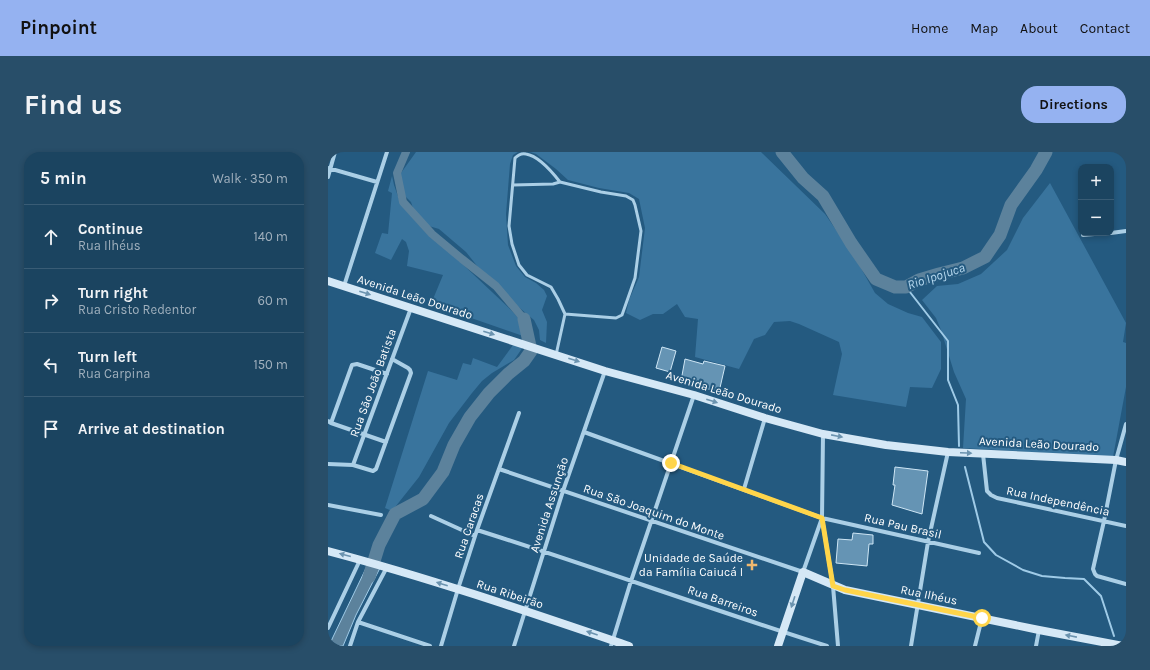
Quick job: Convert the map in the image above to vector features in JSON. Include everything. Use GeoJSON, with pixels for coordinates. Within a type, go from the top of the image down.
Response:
{"type":"FeatureCollection","features":[{"type":"Feature","properties":{"kind":"main road","name":"Avenida Leão Dourado"},"geometry":{"type":"LineString","coordinates":[[328,281],[605,371],[694,395],[765,418],[822,434],[886,445],[948,452],[1116,460],[1126,462]]}},
{"type":"Feature","properties":{"kind":"main road","name":"Rua Ribeirão"},"geometry":{"type":"LineString","coordinates":[[328,551],[458,589],[525,611],[612,643],[629,646]]}},
{"type":"Feature","properties":{"kind":"main road","name":"Rua Ilhéus"},"geometry":{"type":"LineString","coordinates":[[803,572],[845,590],[1102,644],[1123,646]]}},
{"type":"Feature","properties":{"kind":"main road"},"geometry":{"type":"LineString","coordinates":[[778,646],[803,572]]}},
{"type":"Feature","properties":{"kind":"street"},"geometry":{"type":"LineString","coordinates":[[328,177],[329,168],[335,152]]}},
{"type":"Feature","properties":{"kind":"street"},"geometry":{"type":"LineString","coordinates":[[343,286],[387,152]]}},
{"type":"Feature","properties":{"kind":"street"},"geometry":{"type":"LineString","coordinates":[[329,168],[377,182]]}},
{"type":"Feature","properties":{"kind":"street"},"geometry":{"type":"LineString","coordinates":[[1114,232],[1126,231]]}},
{"type":"Feature","properties":{"kind":"street","name":"Rua São João Batista"},"geometry":{"type":"LineString","coordinates":[[354,465],[411,308]]}},
{"type":"Feature","properties":{"kind":"street"},"geometry":{"type":"LineString","coordinates":[[328,464],[354,465],[371,471],[375,470],[410,376],[410,370],[408,368],[392,359]]}},
{"type":"Feature","properties":{"kind":"street"},"geometry":{"type":"LineString","coordinates":[[386,442],[330,422],[352,365],[358,364],[387,374]]}},
{"type":"Feature","properties":{"kind":"street","name":"Avenida Assunção"},"geometry":{"type":"LineString","coordinates":[[514,646],[563,491],[605,371]]}},
{"type":"Feature","properties":{"kind":"street"},"geometry":{"type":"LineString","coordinates":[[612,643],[694,395]]}},
{"type":"Feature","properties":{"kind":"street","name":"Rua Caracas"},"geometry":{"type":"LineString","coordinates":[[441,646],[477,530],[519,413]]}},
{"type":"Feature","properties":{"kind":"street"},"geometry":{"type":"LineString","coordinates":[[744,489],[765,418]]}},
{"type":"Feature","properties":{"kind":"street"},"geometry":{"type":"LineString","coordinates":[[1126,424],[1116,460],[1093,569],[1095,574],[1103,578],[1126,584]]}},
{"type":"Feature","properties":{"kind":"street","name":"Rua Pau Brasil"},"geometry":{"type":"LineString","coordinates":[[584,432],[822,518],[979,553]]}},
{"type":"Feature","properties":{"kind":"street"},"geometry":{"type":"LineString","coordinates":[[822,434],[822,518],[833,586],[838,646]]}},
{"type":"Feature","properties":{"kind":"street"},"geometry":{"type":"LineString","coordinates":[[911,646],[928,542],[948,452]]}},
{"type":"Feature","properties":{"kind":"street","name":"Rua Independência"},"geometry":{"type":"LineString","coordinates":[[983,454],[987,491],[991,495],[998,498],[1126,526]]}},
{"type":"Feature","properties":{"kind":"street","name":"Rua São Joaquim do Monte"},"geometry":{"type":"LineString","coordinates":[[499,470],[803,572]]}},
{"type":"Feature","properties":{"kind":"street"},"geometry":{"type":"LineString","coordinates":[[328,505],[381,515]]}},
{"type":"Feature","properties":{"kind":"street"},"geometry":{"type":"LineString","coordinates":[[431,516],[475,536]]}},
{"type":"Feature","properties":{"kind":"street"},"geometry":{"type":"LineString","coordinates":[[803,572],[822,518]]}},
{"type":"Feature","properties":{"kind":"street","name":"Rua Barreiros"},"geometry":{"type":"LineString","coordinates":[[477,530],[827,646]]}},
{"type":"Feature","properties":{"kind":"street"},"geometry":{"type":"LineString","coordinates":[[328,628],[361,560]]}},
{"type":"Feature","properties":{"kind":"street"},"geometry":{"type":"LineString","coordinates":[[350,646],[358,622],[385,567]]}},
{"type":"Feature","properties":{"kind":"street"},"geometry":{"type":"LineString","coordinates":[[975,646],[982,618]]}},
{"type":"Feature","properties":{"kind":"street"},"geometry":{"type":"LineString","coordinates":[[358,622],[430,646]]}},
{"type":"Feature","properties":{"kind":"street"},"geometry":{"type":"LineString","coordinates":[[1036,646],[1039,630]]}},
{"type":"Feature","properties":{"kind":"lane"},"geometry":{"type":"LineString","coordinates":[[556,355],[565,314],[551,287],[527,275],[519,265],[512,244],[509,226],[515,158],[520,154],[526,154],[535,158],[554,173],[560,182]]}},
{"type":"Feature","properties":{"kind":"lane"},"geometry":{"type":"LineString","coordinates":[[512,185],[553,184],[560,182],[601,192],[626,196],[633,200],[636,205],[641,231],[635,278],[622,315],[616,318],[565,314]]}},
{"type":"Feature","properties":{"kind":"shaded area"},"geometry":{"type":"Polygon","coordinates":[[[416,152],[518,152],[513,155],[510,164],[506,214],[508,245],[516,266],[525,277],[536,283],[544,290],[547,296],[542,310],[547,322],[546,343],[540,340],[539,330],[534,320],[509,299],[501,288],[489,279],[466,252],[439,229],[429,226],[414,211],[411,202],[402,193],[400,182],[401,173],[416,152]]]}},
{"type":"Feature","properties":{"kind":"shaded area"},"geometry":{"type":"Polygon","coordinates":[[[530,152],[761,152],[825,214],[854,256],[875,293],[888,304],[908,313],[922,317],[941,342],[941,369],[932,388],[910,387],[906,407],[833,395],[842,354],[839,342],[790,321],[774,322],[765,335],[754,339],[739,369],[695,357],[698,319],[685,317],[677,304],[663,314],[653,314],[640,320],[626,313],[629,300],[639,277],[645,228],[639,199],[629,193],[599,188],[568,180],[536,154],[530,152]]]}},
{"type":"Feature","properties":{"kind":"shaded area"},"geometry":{"type":"Polygon","coordinates":[[[392,176],[401,205],[428,235],[456,258],[511,310],[521,321],[523,336],[431,304],[443,275],[407,266],[409,251],[406,242],[402,239],[391,260],[375,253],[382,233],[388,234],[392,193],[388,191],[392,176]]]}},
{"type":"Feature","properties":{"kind":"shaded area"},"geometry":{"type":"Polygon","coordinates":[[[1050,183],[1126,323],[1123,342],[1126,343],[1126,387],[1113,457],[963,448],[966,399],[954,372],[936,318],[922,300],[937,286],[958,284],[981,274],[1007,250],[1023,218],[1050,183]]]}},
{"type":"Feature","properties":{"kind":"shaded area"},"geometry":{"type":"Polygon","coordinates":[[[513,345],[523,347],[514,360],[492,373],[482,381],[449,423],[419,477],[392,511],[385,508],[428,371],[457,380],[463,363],[471,365],[473,358],[497,367],[513,345]]]}},
{"type":"Feature","properties":{"kind":"shaded area"},"geometry":{"type":"Polygon","coordinates":[[[368,564],[380,568],[356,615],[343,646],[329,646],[333,637],[368,564]]]}},
{"type":"Feature","properties":{"kind":"building"},"geometry":{"type":"Polygon","coordinates":[[[662,347],[676,351],[670,372],[656,368],[662,347]]]}},
{"type":"Feature","properties":{"kind":"building"},"geometry":{"type":"Polygon","coordinates":[[[685,359],[703,364],[704,361],[725,366],[719,392],[681,381],[685,359]]]}},
{"type":"Feature","properties":{"kind":"building"},"geometry":{"type":"Polygon","coordinates":[[[895,467],[928,471],[922,514],[892,505],[895,485],[893,485],[895,467]]]}},
{"type":"Feature","properties":{"kind":"building"},"geometry":{"type":"Polygon","coordinates":[[[853,533],[873,535],[873,544],[869,544],[867,566],[836,563],[838,539],[852,540],[853,533]]]}},
{"type":"Feature","properties":{"kind":"waterway"},"geometry":{"type":"LineString","coordinates":[[406,152],[397,173],[403,202],[432,234],[496,286],[524,319]]}},
{"type":"Feature","properties":{"kind":"waterway","name":"Rio Ipojuca"},"geometry":{"type":"LineString","coordinates":[[782,152],[803,178],[823,196],[851,243],[876,279],[895,287],[906,287],[919,280],[963,268],[985,257],[1000,235],[1011,205],[1036,170],[1046,152]]}},
{"type":"Feature","properties":{"kind":"waterway"},"geometry":{"type":"LineString","coordinates":[[906,287],[948,341],[948,380],[958,405],[959,446]]}},
{"type":"Feature","properties":{"kind":"waterway"},"geometry":{"type":"LineString","coordinates":[[369,577],[379,545],[395,514],[423,499],[443,472],[454,445],[470,417],[489,393],[508,374],[524,361],[531,351],[524,319]]}},
{"type":"Feature","properties":{"kind":"waterway"},"geometry":{"type":"LineString","coordinates":[[965,467],[984,542],[996,555],[1023,570],[1042,576],[1084,579],[1101,596],[1114,636]]}},
{"type":"Feature","properties":{"kind":"place","name":"Unidade de Saúde da Família Caiucá I"},"geometry":{"type":"Point","coordinates":[752,565]}},
{"type":"Feature","properties":{"kind":"route"},"geometry":{"type":"LineString","coordinates":[[671,463],[822,518],[833,586],[845,590],[982,618]]}}]}
